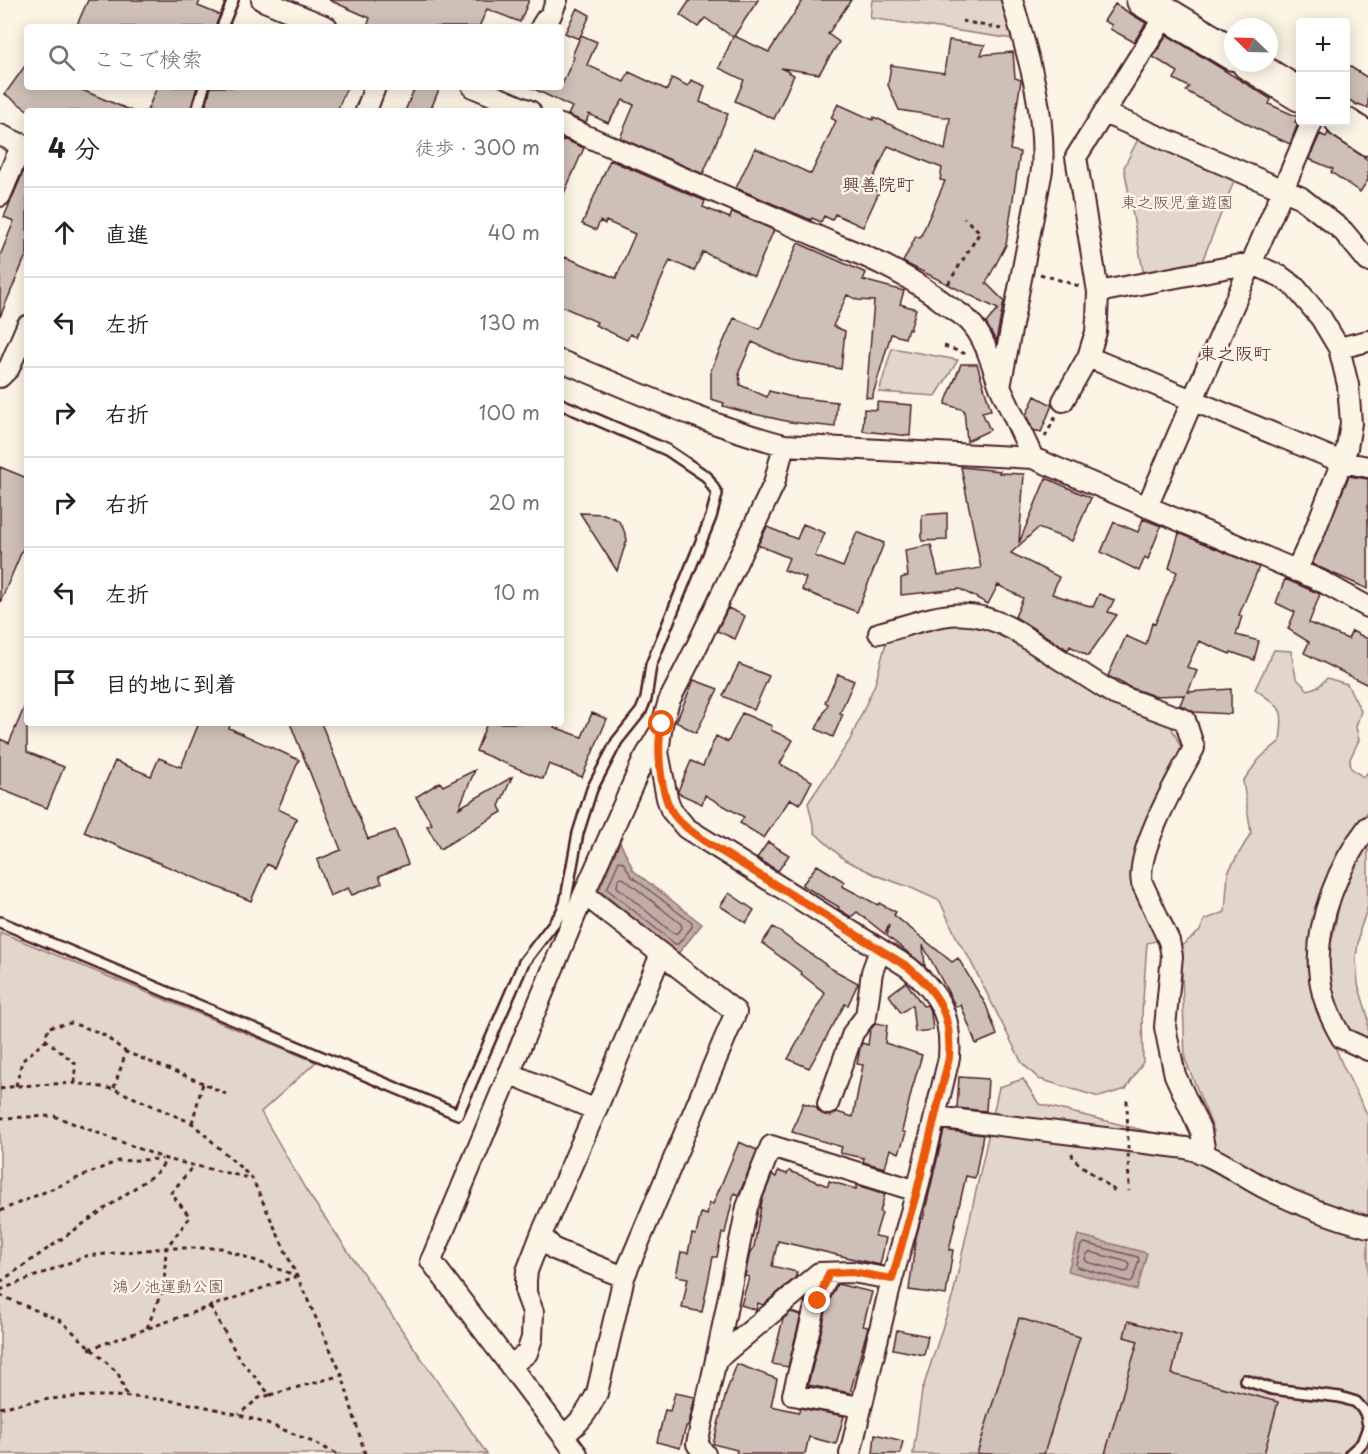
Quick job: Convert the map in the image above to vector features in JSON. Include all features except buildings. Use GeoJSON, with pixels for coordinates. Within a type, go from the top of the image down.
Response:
{"type":"FeatureCollection","features":[{"type":"Feature","properties":{"kind":"highway"},"geometry":{"type":"LineString","coordinates":[[1153,5],[1224,48]]}},
{"type":"Feature","properties":{"kind":"highway"},"geometry":{"type":"LineString","coordinates":[[1263,72],[1296,93]]}},
{"type":"Feature","properties":{"kind":"highway"},"geometry":{"type":"LineString","coordinates":[[1348,126],[1368,139]]}},
{"type":"Feature","properties":{"kind":"street"},"geometry":{"type":"LineString","coordinates":[[262,0],[320,24]]}},
{"type":"Feature","properties":{"kind":"street"},"geometry":{"type":"LineString","coordinates":[[543,24],[550,17],[557,0]]}},
{"type":"Feature","properties":{"kind":"street"},"geometry":{"type":"LineString","coordinates":[[1000,387],[1042,170],[1043,152],[1038,100],[1012,0]]}},
{"type":"Feature","properties":{"kind":"street"},"geometry":{"type":"LineString","coordinates":[[1064,401],[1088,357],[1095,332],[1098,292],[1076,157],[1104,113],[1153,5]]}},
{"type":"Feature","properties":{"kind":"street"},"geometry":{"type":"LineString","coordinates":[[367,108],[374,90]]}},
{"type":"Feature","properties":{"kind":"street"},"geometry":{"type":"LineString","coordinates":[[488,90],[509,94],[526,108]]}},
{"type":"Feature","properties":{"kind":"street"},"geometry":{"type":"LineString","coordinates":[[1104,113],[1300,197],[1343,231],[1368,261]]}},
{"type":"Feature","properties":{"kind":"street"},"geometry":{"type":"LineString","coordinates":[[564,126],[876,260],[940,299],[970,322],[981,338],[1000,387],[1033,458]]}},
{"type":"Feature","properties":{"kind":"street"},"geometry":{"type":"LineString","coordinates":[[1147,507],[1310,126]]}},
{"type":"Feature","properties":{"kind":"street"},"geometry":{"type":"LineString","coordinates":[[0,135],[24,146],[0,196]]}},
{"type":"Feature","properties":{"kind":"street"},"geometry":{"type":"LineString","coordinates":[[1098,292],[1251,263],[1280,276],[1295,287],[1321,318],[1339,348],[1350,405],[1351,423],[1342,462],[1314,533],[1296,571]]}},
{"type":"Feature","properties":{"kind":"street"},"geometry":{"type":"LineString","coordinates":[[0,377],[9,368],[24,333]]}},
{"type":"Feature","properties":{"kind":"street"},"geometry":{"type":"LineString","coordinates":[[1339,348],[1368,341]]}},
{"type":"Feature","properties":{"kind":"street"},"geometry":{"type":"LineString","coordinates":[[1088,357],[1342,462],[1368,467]]}},
{"type":"Feature","properties":{"kind":"street"},"geometry":{"type":"LineString","coordinates":[[564,362],[743,434],[784,445],[1033,458],[1321,581],[1368,607]]}},
{"type":"Feature","properties":{"kind":"street"},"geometry":{"type":"LineString","coordinates":[[576,1454],[431,1262],[584,894],[643,761],[659,733],[669,701],[774,484],[784,445]]}},
{"type":"Feature","properties":{"kind":"street"},"geometry":{"type":"LineString","coordinates":[[879,633],[951,613],[977,615],[1014,630],[1114,694],[1185,720],[1194,748],[1148,845],[1140,874],[1169,941],[1172,956],[1165,1027],[1175,1075],[1201,1131],[1205,1153]]}},
{"type":"Feature","properties":{"kind":"street"},"geometry":{"type":"LineString","coordinates":[[659,733],[658,752],[664,788],[676,818],[703,840],[908,967],[936,996],[948,1022],[949,1058],[850,1454]]}},
{"type":"Feature","properties":{"kind":"street"},"geometry":{"type":"LineString","coordinates":[[1368,826],[1356,842],[1335,882],[1323,930],[1318,969],[1327,1008],[1342,1038],[1368,1050]]}},
{"type":"Feature","properties":{"kind":"street"},"geometry":{"type":"LineString","coordinates":[[563,1436],[579,1424],[597,1393],[624,1277],[736,1012],[584,894]]}},
{"type":"Feature","properties":{"kind":"street"},"geometry":{"type":"LineString","coordinates":[[828,1104],[853,1033],[866,1016],[872,972],[880,950]]}},
{"type":"Feature","properties":{"kind":"street"},"geometry":{"type":"LineString","coordinates":[[510,1365],[527,1353],[532,1338],[534,1318],[526,1293],[527,1271],[662,954]]}},
{"type":"Feature","properties":{"kind":"street"},"geometry":{"type":"LineString","coordinates":[[509,1073],[596,1110]]}},
{"type":"Feature","properties":{"kind":"street"},"geometry":{"type":"LineString","coordinates":[[935,1117],[1186,1148],[1205,1153],[1268,1189],[1344,1221],[1368,1227]]}},
{"type":"Feature","properties":{"kind":"street"},"geometry":{"type":"LineString","coordinates":[[705,1454],[697,1444],[747,1206],[771,1146],[917,1191]]}},
{"type":"Feature","properties":{"kind":"street"},"geometry":{"type":"LineString","coordinates":[[541,1235],[554,1249],[624,1277]]}},
{"type":"Feature","properties":{"kind":"street"},"geometry":{"type":"LineString","coordinates":[[716,1360],[819,1273],[852,1272],[892,1279]]}},
{"type":"Feature","properties":{"kind":"street"},"geometry":{"type":"LineString","coordinates":[[829,1273],[816,1303],[793,1395],[861,1407]]}},
{"type":"Feature","properties":{"kind":"lane"},"geometry":{"type":"LineString","coordinates":[[223,24],[233,0]]}},
{"type":"Feature","properties":{"kind":"lane"},"geometry":{"type":"LineString","coordinates":[[198,108],[203,90]]}},
{"type":"Feature","properties":{"kind":"lane"},"geometry":{"type":"LineString","coordinates":[[0,922],[458,1114],[524,962],[560,915],[565,904],[573,853],[589,796],[617,741],[641,711],[646,699],[651,664],[711,517],[717,494],[708,477],[667,450],[564,406]]}},
{"type":"Feature","properties":{"kind":"lane"},"geometry":{"type":"LineString","coordinates":[[1245,1380],[1272,1389],[1340,1397],[1356,1402],[1365,1412],[1368,1426],[1362,1443],[1350,1454]]}},
{"type":"Feature","properties":{"kind":"path"},"geometry":{"type":"LineString","coordinates":[[963,21],[1021,31]]}},
{"type":"Feature","properties":{"kind":"path"},"geometry":{"type":"LineString","coordinates":[[940,299],[980,232],[964,218]]}},
{"type":"Feature","properties":{"kind":"path"},"geometry":{"type":"LineString","coordinates":[[1022,268],[1098,292]]}},
{"type":"Feature","properties":{"kind":"path"},"geometry":{"type":"LineString","coordinates":[[944,346],[977,357]]}},
{"type":"Feature","properties":{"kind":"path"},"geometry":{"type":"LineString","coordinates":[[1033,458],[1064,401]]}},
{"type":"Feature","properties":{"kind":"path"},"geometry":{"type":"LineString","coordinates":[[16,1086],[22,1060],[46,1040],[48,1027],[71,1023],[101,1033],[126,1052],[226,1094]]}},
{"type":"Feature","properties":{"kind":"path"},"geometry":{"type":"LineString","coordinates":[[46,1040],[75,1063],[75,1083]]}},
{"type":"Feature","properties":{"kind":"path"},"geometry":{"type":"LineString","coordinates":[[114,1089],[126,1052]]}},
{"type":"Feature","properties":{"kind":"path"},"geometry":{"type":"LineString","coordinates":[[0,1089],[75,1083],[114,1089],[192,1123],[252,1178],[342,1375],[365,1454]]}},
{"type":"Feature","properties":{"kind":"path"},"geometry":{"type":"LineString","coordinates":[[192,1123],[203,1083]]}},
{"type":"Feature","properties":{"kind":"path"},"geometry":{"type":"LineString","coordinates":[[1127,1100],[1129,1191]]}},
{"type":"Feature","properties":{"kind":"path"},"geometry":{"type":"LineString","coordinates":[[0,1118],[54,1116],[166,1159],[252,1178]]}},
{"type":"Feature","properties":{"kind":"path"},"geometry":{"type":"LineString","coordinates":[[0,1211],[118,1161],[166,1159]]}},
{"type":"Feature","properties":{"kind":"path"},"geometry":{"type":"LineString","coordinates":[[0,1282],[159,1171],[166,1159]]}},
{"type":"Feature","properties":{"kind":"path"},"geometry":{"type":"LineString","coordinates":[[1072,1159],[1115,1191]]}},
{"type":"Feature","properties":{"kind":"path"},"geometry":{"type":"LineString","coordinates":[[147,1328],[164,1286],[166,1248],[190,1217],[171,1193],[194,1165]]}},
{"type":"Feature","properties":{"kind":"path"},"geometry":{"type":"LineString","coordinates":[[0,1290],[86,1256],[166,1248],[221,1248],[297,1276]]}},
{"type":"Feature","properties":{"kind":"path"},"geometry":{"type":"LineString","coordinates":[[89,1349],[297,1276]]}},
{"type":"Feature","properties":{"kind":"path"},"geometry":{"type":"LineString","coordinates":[[0,1295],[61,1321],[89,1349],[118,1373],[127,1396]]}},
{"type":"Feature","properties":{"kind":"path"},"geometry":{"type":"LineString","coordinates":[[210,1306],[238,1358],[270,1395]]}},
{"type":"Feature","properties":{"kind":"path"},"geometry":{"type":"LineString","coordinates":[[239,1414],[259,1398],[342,1375]]}},
{"type":"Feature","properties":{"kind":"path"},"geometry":{"type":"LineString","coordinates":[[0,1408],[49,1399],[89,1396],[157,1399],[239,1414],[290,1432],[337,1454]]}},
{"type":"Feature","properties":{"kind":"green space"},"geometry":{"type":"Polygon","coordinates":[[[872,0],[1005,0],[1014,39],[870,18],[872,0]]]}},
{"type":"Feature","properties":{"kind":"green space","name":"東之阪児童遊園"},"geometry":{"type":"Polygon","coordinates":[[[1139,137],[1236,176],[1201,264],[1144,276],[1124,167],[1139,137]]]}},
{"type":"Feature","properties":{"kind":"green space"},"geometry":{"type":"Polygon","coordinates":[[[892,348],[958,360],[936,396],[879,392],[892,348]]]}},
{"type":"Feature","properties":{"kind":"green space"},"geometry":{"type":"Polygon","coordinates":[[[952,623],[975,623],[1009,635],[1170,724],[1183,752],[1138,848],[1160,940],[1147,943],[1142,1014],[1143,1062],[1126,1089],[1099,1097],[1039,1079],[1022,1063],[968,956],[958,941],[940,901],[845,860],[815,833],[808,803],[850,740],[875,684],[886,642],[952,623]]]}},
{"type":"Feature","properties":{"kind":"green space"},"geometry":{"type":"Polygon","coordinates":[[[1274,650],[1291,651],[1296,678],[1308,690],[1319,686],[1327,678],[1347,684],[1361,711],[1356,727],[1359,740],[1350,759],[1351,768],[1363,777],[1368,772],[1368,811],[1346,842],[1333,866],[1321,897],[1322,1015],[1343,1066],[1368,1116],[1368,1454],[913,1454],[922,1391],[953,1295],[999,1087],[1023,1079],[1039,1104],[1186,1141],[1214,1131],[1185,1059],[1181,946],[1200,931],[1204,920],[1225,912],[1228,872],[1251,833],[1243,781],[1260,758],[1280,741],[1282,721],[1280,710],[1255,689],[1274,650]]]}},
{"type":"Feature","properties":{"kind":"green space"},"geometry":{"type":"Polygon","coordinates":[[[1368,844],[1368,906],[1360,930],[1356,958],[1358,984],[1368,1017],[1368,1041],[1352,1035],[1344,1025],[1330,986],[1329,963],[1331,943],[1345,880],[1368,844]]]}},
{"type":"Feature","properties":{"kind":"green space","name":"鴻ノ池運動公園"},"geometry":{"type":"Polygon","coordinates":[[[0,932],[316,1062],[261,1112],[306,1190],[487,1454],[0,1454],[0,932]]]}},
{"type":"Feature","properties":{"kind":"water"},"geometry":{"type":"Polygon","coordinates":[[[620,842],[634,871],[702,924],[678,954],[599,890],[620,842]]]}},
{"type":"Feature","properties":{"kind":"water"},"geometry":{"type":"Polygon","coordinates":[[[1078,1235],[1147,1253],[1137,1290],[1068,1271],[1078,1235]]]}},
{"type":"Feature","properties":{"kind":"district","name":"興善院町"},"geometry":{"type":"Point","coordinates":[878,183]}},
{"type":"Feature","properties":{"kind":"district","name":"東之阪町"},"geometry":{"type":"Point","coordinates":[1235,352]}},
{"type":"Feature","properties":{"kind":"route"},"geometry":{"type":"LineString","coordinates":[[662,724],[658,752],[667,798],[676,818],[703,840],[908,967],[936,996],[948,1022],[949,1058],[917,1191],[892,1279],[852,1272],[829,1273],[818,1301]]}}]}
